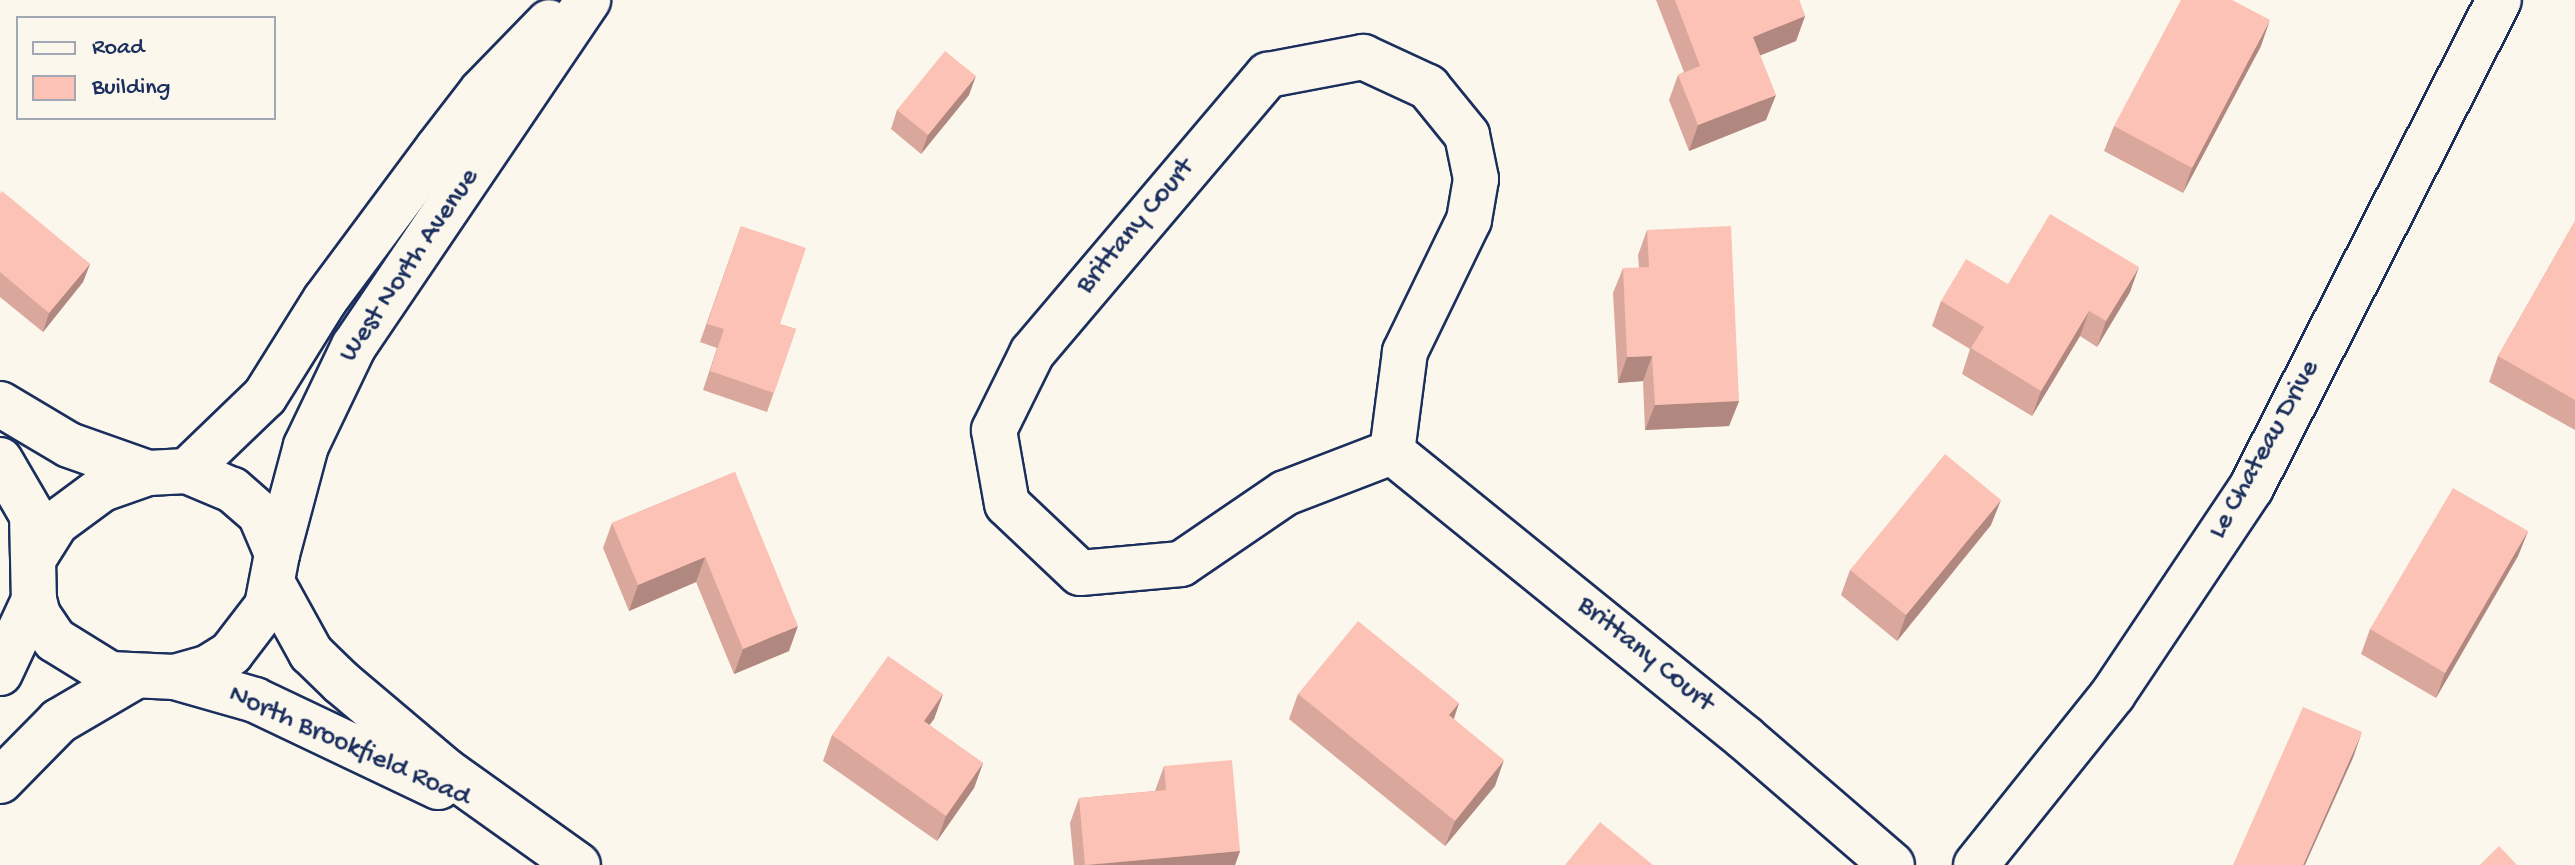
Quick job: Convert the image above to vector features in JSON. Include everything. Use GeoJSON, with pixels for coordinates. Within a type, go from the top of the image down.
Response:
{"type":"FeatureCollection","features":[{"type":"Feature","properties":{"kind":"street","name":"West North Avenue"},"geometry":{"type":"LineString","coordinates":[[167,472],[265,396],[325,300],[438,148],[482,91],[570,0]]}},
{"type":"Feature","properties":{"kind":"street","name":"West North Avenue"},"geometry":{"type":"LineString","coordinates":[[275,570],[306,446],[354,346],[588,0]]}},
{"type":"Feature","properties":{"kind":"street","name":"Le Chateau Drive"},"geometry":{"type":"LineString","coordinates":[[1976,865],[2113,694],[2251,488],[2499,0]]}},
{"type":"Feature","properties":{"kind":"street","name":"Brittany Court"},"geometry":{"type":"LineString","coordinates":[[1363,57],[1428,87],[1467,135],[1476,179],[1469,220],[1405,352],[1392,452],[1285,493],[1181,564],[1080,573],[1007,504],[994,430],[1032,353],[1250,92],[1268,75],[1363,57]]}},
{"type":"Feature","properties":{"kind":"street"},"geometry":{"type":"LineString","coordinates":[[0,404],[69,445],[232,490],[260,514],[275,570],[256,625],[231,653],[209,667],[155,677],[59,721],[0,781]]}},
{"type":"Feature","properties":{"kind":"street","name":"Brittany Court"},"geometry":{"type":"LineString","coordinates":[[1392,452],[1733,728],[1892,865]]}},
{"type":"Feature","properties":{"kind":"street"},"geometry":{"type":"LineString","coordinates":[[0,460],[32,515],[34,579],[55,640],[80,660],[110,674],[155,677]]}},
{"type":"Feature","properties":{"kind":"street"},"geometry":{"type":"LineString","coordinates":[[0,673],[56,523],[102,489],[167,472]]}},
{"type":"Feature","properties":{"kind":"street","name":"North Brookfield Road"},"geometry":{"type":"LineString","coordinates":[[275,570],[293,627],[321,663],[386,723],[578,865]]}},
{"type":"Feature","properties":{"kind":"street","name":"North Brookfield Road"},"geometry":{"type":"LineString","coordinates":[[155,677],[255,700],[521,824]]}},
{"type":"Feature","properties":{"kind":"building"},"geometry":{"type":"Polygon","coordinates":[[[1675,0],[1799,0],[1805,16],[1753,37],[1776,95],[1698,125],[1678,75],[1700,66],[1675,0]]]}},
{"type":"Feature","properties":{"kind":"building"},"geometry":{"type":"Polygon","coordinates":[[[2181,0],[2232,0],[2270,20],[2192,168],[2114,126],[2181,0]]]}},
{"type":"Feature","properties":{"kind":"building"},"geometry":{"type":"Polygon","coordinates":[[[945,51],[976,76],[928,135],[897,110],[945,51]]]}},
{"type":"Feature","properties":{"kind":"building"},"geometry":{"type":"Polygon","coordinates":[[[2,191],[90,264],[49,313],[0,272],[2,191]]]}},
{"type":"Feature","properties":{"kind":"building"},"geometry":{"type":"Polygon","coordinates":[[[2050,214],[2139,267],[2106,321],[2089,311],[2041,391],[1971,348],[1984,327],[1941,301],[1966,259],[2008,284],[2050,214]]]}},
{"type":"Feature","properties":{"kind":"building"},"geometry":{"type":"Polygon","coordinates":[[[2575,221],[2575,400],[2498,356],[2575,221]]]}},
{"type":"Feature","properties":{"kind":"building"},"geometry":{"type":"Polygon","coordinates":[[[741,226],[806,248],[780,324],[796,329],[774,393],[710,371],[724,329],[707,324],[741,226]]]}},
{"type":"Feature","properties":{"kind":"building"},"geometry":{"type":"Polygon","coordinates":[[[1731,226],[1739,401],[1655,405],[1652,356],[1627,357],[1623,268],[1649,267],[1647,230],[1731,226]]]}},
{"type":"Feature","properties":{"kind":"building"},"geometry":{"type":"Polygon","coordinates":[[[1945,454],[2001,500],[1906,615],[1850,570],[1945,454]]]}},
{"type":"Feature","properties":{"kind":"building"},"geometry":{"type":"Polygon","coordinates":[[[735,472],[798,626],[743,649],[705,557],[638,585],[612,523],[735,472]]]}},
{"type":"Feature","properties":{"kind":"building"},"geometry":{"type":"Polygon","coordinates":[[[2453,488],[2528,531],[2445,673],[2370,629],[2453,488]]]}},
{"type":"Feature","properties":{"kind":"building"},"geometry":{"type":"Polygon","coordinates":[[[1358,621],[1459,703],[1449,715],[1504,760],[1455,821],[1298,694],[1358,621]]]}},
{"type":"Feature","properties":{"kind":"building"},"geometry":{"type":"Polygon","coordinates":[[[888,656],[943,694],[924,721],[983,763],[946,816],[832,735],[888,656]]]}},
{"type":"Feature","properties":{"kind":"building"},"geometry":{"type":"Polygon","coordinates":[[[2303,707],[2362,732],[2303,865],[2233,865],[2303,707]]]}},
{"type":"Feature","properties":{"kind":"building"},"geometry":{"type":"Polygon","coordinates":[[[1232,760],[1240,851],[1085,865],[1079,798],[1166,790],[1164,766],[1232,760]]]}},
{"type":"Feature","properties":{"kind":"building"},"geometry":{"type":"Polygon","coordinates":[[[1600,822],[1653,865],[1565,865],[1600,822]]]}},
{"type":"Feature","properties":{"kind":"building"},"geometry":{"type":"Polygon","coordinates":[[[2499,846],[2517,865],[2480,865],[2499,846]]]}}]}
